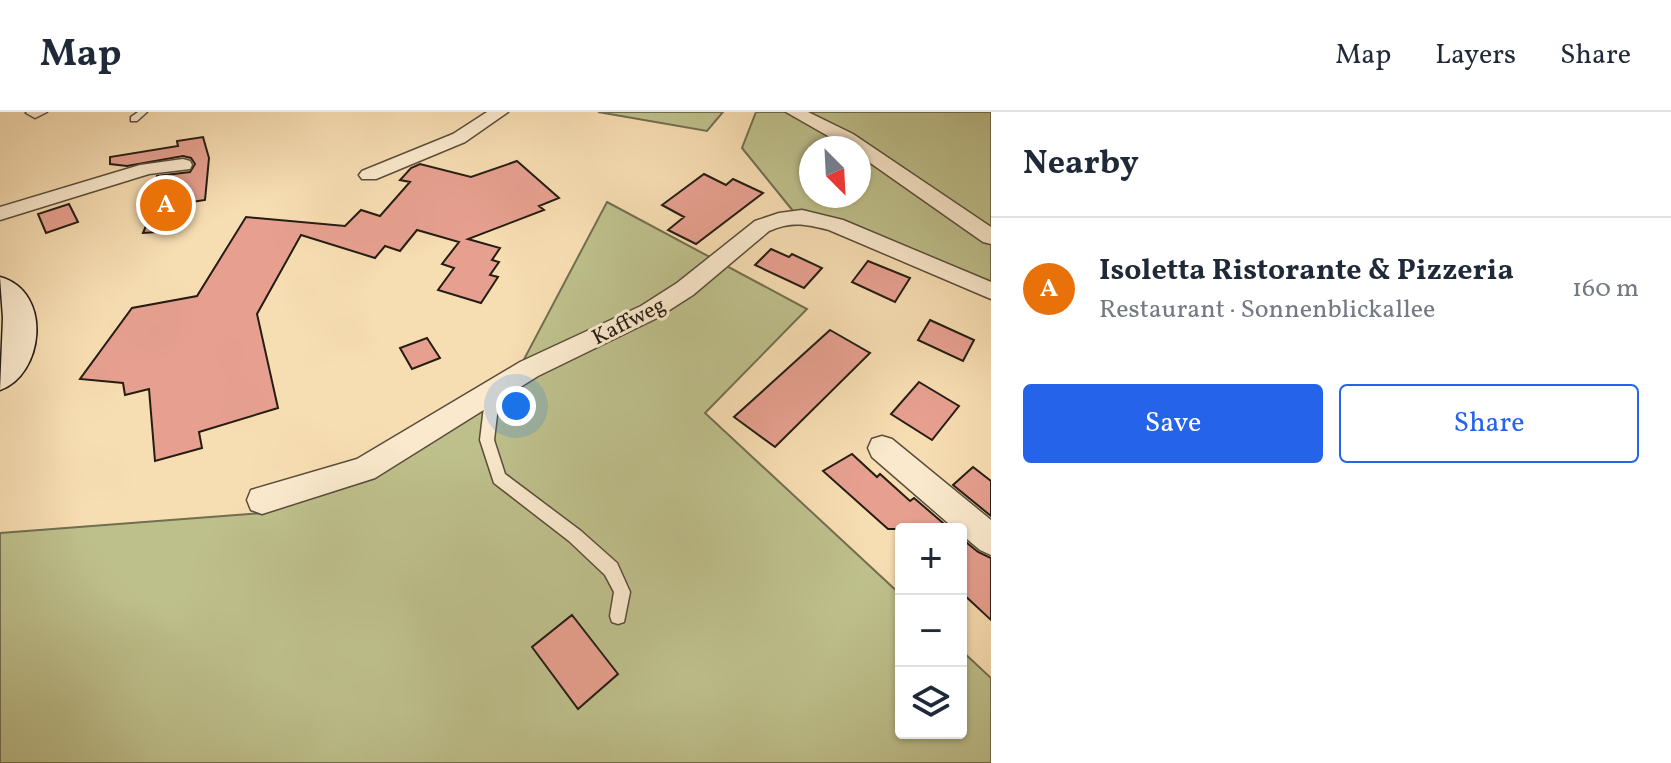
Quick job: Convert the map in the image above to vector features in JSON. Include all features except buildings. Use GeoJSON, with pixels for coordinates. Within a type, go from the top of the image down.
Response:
{"type":"FeatureCollection","features":[{"type":"Feature","properties":{"kind":"main road"},"geometry":{"type":"LineString","coordinates":[[0,288],[17,303],[21,328],[12,360],[0,376]]}},
{"type":"Feature","properties":{"kind":"street"},"geometry":{"type":"LineString","coordinates":[[369,175],[459,138],[499,112]]}},
{"type":"Feature","properties":{"kind":"street"},"geometry":{"type":"LineString","coordinates":[[795,112],[847,138],[991,237]]}},
{"type":"Feature","properties":{"kind":"street"},"geometry":{"type":"LineString","coordinates":[[0,214],[147,169],[183,165]]}},
{"type":"Feature","properties":{"kind":"street","name":"Kaffweg"},"geometry":{"type":"LineString","coordinates":[[262,500],[365,469],[529,369],[649,312],[685,289],[762,226],[790,217],[802,216],[836,225],[991,291]]}},
{"type":"Feature","properties":{"kind":"street"},"geometry":{"type":"LineString","coordinates":[[882,448],[991,540]]}},
{"type":"Feature","properties":{"kind":"lane"},"geometry":{"type":"LineString","coordinates":[[134,119],[143,112]]}},
{"type":"Feature","properties":{"kind":"lane"},"geometry":{"type":"LineString","coordinates":[[493,390],[487,440],[499,478],[575,536],[611,569],[622,592],[618,616]]}},
{"type":"Feature","properties":{"kind":"green space"},"geometry":{"type":"Polygon","coordinates":[[[598,112],[723,112],[707,131],[598,112]]]}},
{"type":"Feature","properties":{"kind":"green space"},"geometry":{"type":"Polygon","coordinates":[[[756,112],[991,112],[991,289],[836,221],[793,211],[742,148],[756,112]]]}},
{"type":"Feature","properties":{"kind":"green space"},"geometry":{"type":"Polygon","coordinates":[[[607,202],[807,309],[705,413],[895,589],[895,739],[967,739],[967,656],[991,678],[991,763],[0,763],[0,533],[264,513],[373,479],[534,377],[521,365],[607,202]]]}},
{"type":"Feature","properties":{"kind":"place","name":"Isoletta Ristorante & Pizzeria"},"geometry":{"type":"Point","coordinates":[166,205]}}]}
